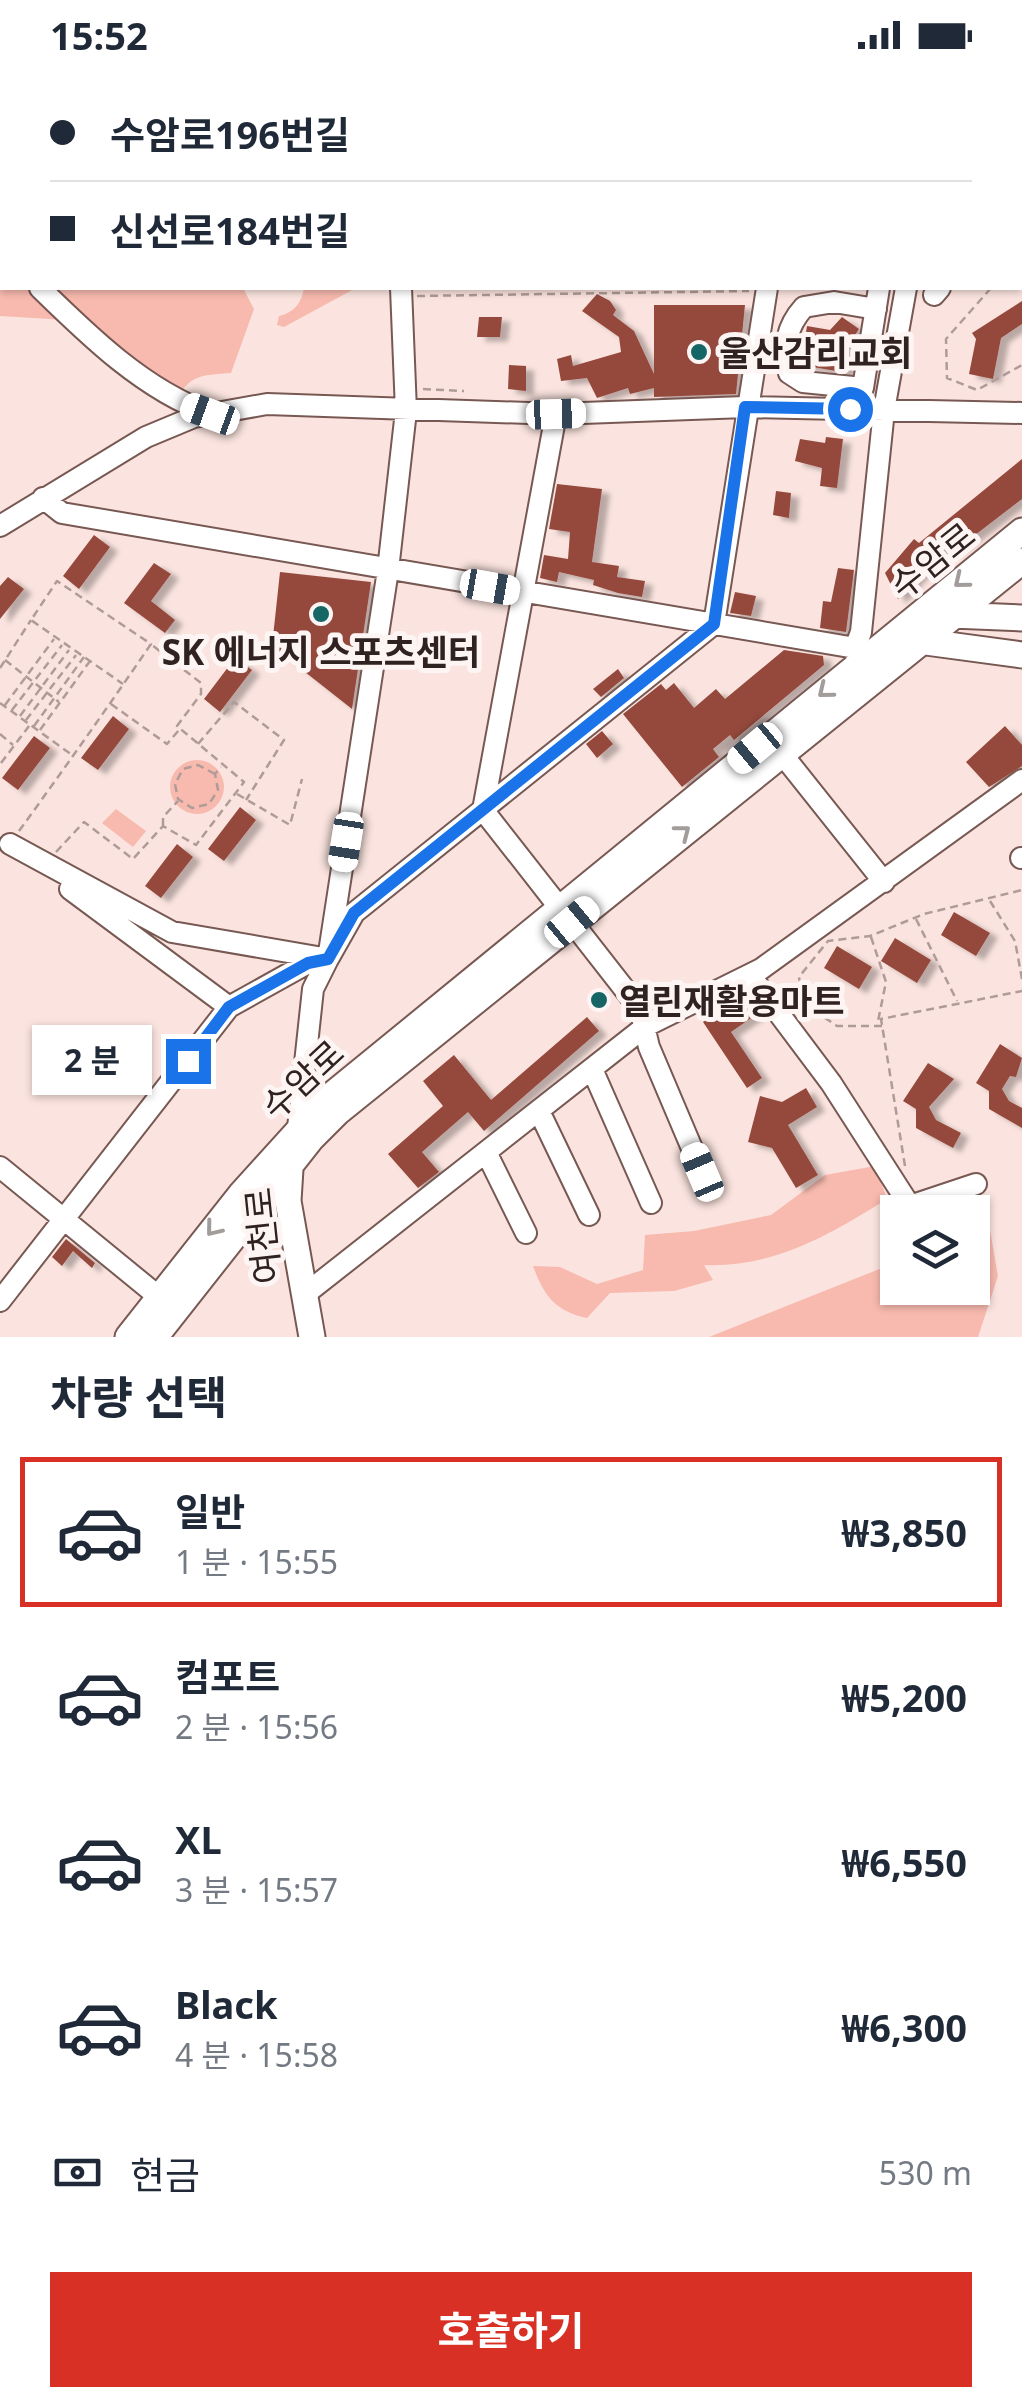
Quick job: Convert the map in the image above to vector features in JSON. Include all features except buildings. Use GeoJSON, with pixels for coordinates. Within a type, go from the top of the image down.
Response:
{"type":"FeatureCollection","features":[{"type":"Feature","properties":{"kind":"main road","name":"수암로"},"geometry":{"type":"LineString","coordinates":[[128,1337],[298,1128],[565,914],[782,754],[1022,531]]}},
{"type":"Feature","properties":{"kind":"main road","name":"수암로"},"geometry":{"type":"LineString","coordinates":[[956,614],[1022,561]]}},
{"type":"Feature","properties":{"kind":"main road"},"geometry":{"type":"LineString","coordinates":[[910,636],[956,614],[1022,618]]}},
{"type":"Feature","properties":{"kind":"main road","name":"수암로"},"geometry":{"type":"LineString","coordinates":[[156,1337],[338,1112],[863,652],[910,636]]}},
{"type":"Feature","properties":{"kind":"main road"},"geometry":{"type":"LineString","coordinates":[[910,636],[1022,655]]}},
{"type":"Feature","properties":{"kind":"main road","name":"여천로"},"geometry":{"type":"LineString","coordinates":[[298,1128],[288,1201],[312,1337]]}},
{"type":"Feature","properties":{"kind":"street"},"geometry":{"type":"LineString","coordinates":[[0,95],[0,136]]}},
{"type":"Feature","properties":{"kind":"street"},"geometry":{"type":"LineString","coordinates":[[42,290],[170,396],[210,414]]}},
{"type":"Feature","properties":{"kind":"street"},"geometry":{"type":"LineString","coordinates":[[298,1128],[314,988],[354,913],[714,624],[766,290]]}},
{"type":"Feature","properties":{"kind":"street"},"geometry":{"type":"LineString","coordinates":[[43,498],[62,513],[863,652],[861,632],[884,410],[906,290]]}},
{"type":"Feature","properties":{"kind":"street"},"geometry":{"type":"LineString","coordinates":[[328,959],[388,570],[406,411],[409,292]]}},
{"type":"Feature","properties":{"kind":"street"},"geometry":{"type":"LineString","coordinates":[[878,298],[863,388],[803,382],[790,373],[784,353],[788,331],[804,307],[878,298]]}},
{"type":"Feature","properties":{"kind":"street"},"geometry":{"type":"LineString","coordinates":[[166,429],[170,396]]}},
{"type":"Feature","properties":{"kind":"street"},"geometry":{"type":"LineString","coordinates":[[0,526],[63,485],[166,429],[210,414],[308,403],[406,411],[556,414],[745,407],[1022,413]]}},
{"type":"Feature","properties":{"kind":"street"},"geometry":{"type":"LineString","coordinates":[[556,414],[483,810],[640,1010],[649,1046],[702,1172]]}},
{"type":"Feature","properties":{"kind":"street"},"geometry":{"type":"LineString","coordinates":[[62,513],[63,485]]}},
{"type":"Feature","properties":{"kind":"street"},"geometry":{"type":"LineString","coordinates":[[782,754],[884,882]]}},
{"type":"Feature","properties":{"kind":"street"},"geometry":{"type":"LineString","coordinates":[[304,1295],[646,1026],[750,975],[1022,780]]}},
{"type":"Feature","properties":{"kind":"street"},"geometry":{"type":"LineString","coordinates":[[3,846],[45,863],[172,932],[328,959]]}},
{"type":"Feature","properties":{"kind":"street"},"geometry":{"type":"LineString","coordinates":[[3,846],[229,1007]]}},
{"type":"Feature","properties":{"kind":"street"},"geometry":{"type":"LineString","coordinates":[[0,1301],[229,1007],[308,963],[328,959]]}},
{"type":"Feature","properties":{"kind":"street"},"geometry":{"type":"LineString","coordinates":[[750,975],[831,1083],[910,1206],[976,1184]]}},
{"type":"Feature","properties":{"kind":"street"},"geometry":{"type":"LineString","coordinates":[[592,1069],[652,1203]]}},
{"type":"Feature","properties":{"kind":"street"},"geometry":{"type":"LineString","coordinates":[[539,1111],[588,1216]]}},
{"type":"Feature","properties":{"kind":"street"},"geometry":{"type":"LineString","coordinates":[[486,1152],[526,1234]]}},
{"type":"Feature","properties":{"kind":"street"},"geometry":{"type":"LineString","coordinates":[[0,1167],[66,1217],[159,1297]]}},
{"type":"Feature","properties":{"kind":"path"},"geometry":{"type":"LineString","coordinates":[[409,292],[647,290]]}},
{"type":"Feature","properties":{"kind":"path"},"geometry":{"type":"LineString","coordinates":[[988,290],[946,339],[947,378],[977,390],[1022,365]]}},
{"type":"Feature","properties":{"kind":"path"},"geometry":{"type":"LineString","coordinates":[[418,389],[464,392]]}},
{"type":"Feature","properties":{"kind":"path"},"geometry":{"type":"LineString","coordinates":[[0,668],[57,580],[201,683],[201,694],[176,726],[244,782],[196,845],[163,826]]}},
{"type":"Feature","properties":{"kind":"path"},"geometry":{"type":"LineString","coordinates":[[32,620],[124,684]]}},
{"type":"Feature","properties":{"kind":"path"},"geometry":{"type":"LineString","coordinates":[[55,637],[2,705],[73,756]]}},
{"type":"Feature","properties":{"kind":"path"},"geometry":{"type":"LineString","coordinates":[[11,711],[64,643]]}},
{"type":"Feature","properties":{"kind":"path"},"geometry":{"type":"LineString","coordinates":[[3,846],[73,756],[151,644]]}},
{"type":"Feature","properties":{"kind":"path"},"geometry":{"type":"LineString","coordinates":[[19,717],[70,648]]}},
{"type":"Feature","properties":{"kind":"path"},"geometry":{"type":"LineString","coordinates":[[1,763],[78,653]]}},
{"type":"Feature","properties":{"kind":"path"},"geometry":{"type":"LineString","coordinates":[[29,724],[54,699],[84,657]]}},
{"type":"Feature","properties":{"kind":"path"},"geometry":{"type":"LineString","coordinates":[[5,660],[59,703]]}},
{"type":"Feature","properties":{"kind":"path"},"geometry":{"type":"LineString","coordinates":[[39,731],[90,661]]}},
{"type":"Feature","properties":{"kind":"path"},"geometry":{"type":"LineString","coordinates":[[196,746],[234,702],[284,740],[246,800]]}},
{"type":"Feature","properties":{"kind":"path"},"geometry":{"type":"LineString","coordinates":[[110,704],[167,744],[180,729]]}},
{"type":"Feature","properties":{"kind":"path"},"geometry":{"type":"LineString","coordinates":[[0,734],[14,746]]}},
{"type":"Feature","properties":{"kind":"path"},"geometry":{"type":"LineString","coordinates":[[198,765],[215,774],[218,790],[210,804],[192,808],[179,800],[175,784],[183,769],[198,765]]}},
{"type":"Feature","properties":{"kind":"path"},"geometry":{"type":"LineString","coordinates":[[215,774],[222,766]]}},
{"type":"Feature","properties":{"kind":"path"},"geometry":{"type":"LineString","coordinates":[[236,794],[290,825],[302,778]]}},
{"type":"Feature","properties":{"kind":"path"},"geometry":{"type":"LineString","coordinates":[[45,863],[84,822],[134,860],[179,800]]}},
{"type":"Feature","properties":{"kind":"path"},"geometry":{"type":"LineString","coordinates":[[879,1026],[837,1026],[803,1004],[799,977],[828,942],[870,936],[916,918],[1022,890]]}},
{"type":"Feature","properties":{"kind":"path"},"geometry":{"type":"LineString","coordinates":[[989,900],[1015,941],[1022,979]]}},
{"type":"Feature","properties":{"kind":"path"},"geometry":{"type":"LineString","coordinates":[[916,918],[943,966],[958,1004]]}},
{"type":"Feature","properties":{"kind":"path"},"geometry":{"type":"LineString","coordinates":[[870,936],[886,982],[879,1026],[908,1182]]}},
{"type":"Feature","properties":{"kind":"path"},"geometry":{"type":"LineString","coordinates":[[879,1026],[881,1019],[1022,991]]}},
{"type":"Feature","properties":{"kind":"shaded area"},"geometry":{"type":"Polygon","coordinates":[[[0,290],[244,290],[254,309],[231,373],[199,377],[177,399],[82,321],[0,316],[0,290]]]}},
{"type":"Feature","properties":{"kind":"shaded area"},"geometry":{"type":"Polygon","coordinates":[[[303,290],[352,290],[284,327],[277,325],[279,316],[289,312],[303,290]]]}},
{"type":"Feature","properties":{"kind":"shaded area"},"geometry":{"type":"Polygon","coordinates":[[[197,760],[216,768],[224,787],[216,806],[197,814],[178,806],[170,787],[178,768],[197,760]]]}},
{"type":"Feature","properties":{"kind":"shaded area"},"geometry":{"type":"Polygon","coordinates":[[[116,809],[146,831],[133,847],[102,823],[116,809]]]}},
{"type":"Feature","properties":{"kind":"shaded area"},"geometry":{"type":"Polygon","coordinates":[[[875,1166],[886,1195],[880,1195],[880,1203],[800,1247],[754,1261],[704,1265],[713,1280],[674,1291],[610,1293],[587,1318],[552,1301],[533,1266],[560,1267],[597,1284],[643,1270],[645,1235],[694,1231],[771,1215],[825,1175],[875,1166]]]}},
{"type":"Feature","properties":{"kind":"shaded area"},"geometry":{"type":"Polygon","coordinates":[[[990,1230],[998,1276],[990,1300],[990,1230]]]}},
{"type":"Feature","properties":{"kind":"shaded area"},"geometry":{"type":"Polygon","coordinates":[[[880,1269],[880,1305],[988,1305],[978,1337],[709,1337],[880,1269]]]}},
{"type":"Feature","properties":{"kind":"place","name":"울산감리교회"},"geometry":{"type":"Point","coordinates":[699,352]}},
{"type":"Feature","properties":{"kind":"place","name":"SK 에너지 스포츠센터"},"geometry":{"type":"Point","coordinates":[321,614]}},
{"type":"Feature","properties":{"kind":"place","name":"열린재활용마트"},"geometry":{"type":"Point","coordinates":[599,1000]}},
{"type":"Feature","properties":{"kind":"route"},"geometry":{"type":"LineString","coordinates":[[188,1061],[229,1007],[308,963],[328,959],[354,913],[714,624],[745,407],[850,409]]}}]}
